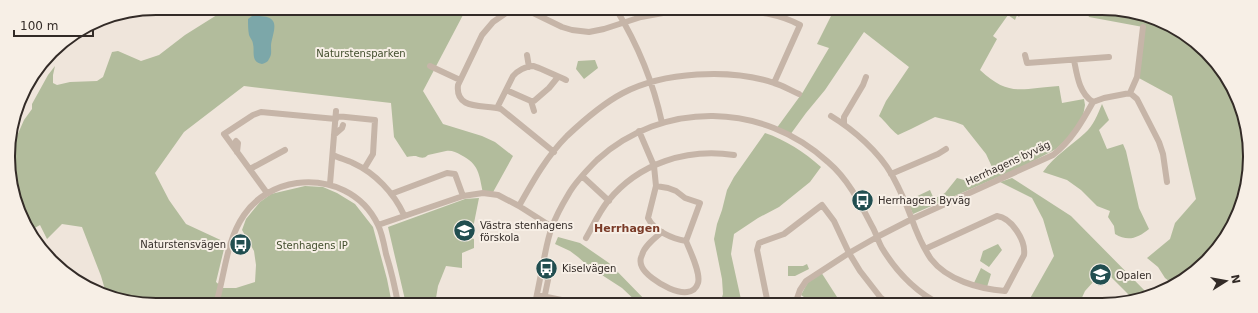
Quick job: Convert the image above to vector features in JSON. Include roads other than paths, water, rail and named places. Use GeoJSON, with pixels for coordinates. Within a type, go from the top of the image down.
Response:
{"type":"FeatureCollection","features":[{"type":"Feature","properties":{"kind":"street"},"geometry":{"type":"LineString","coordinates":[[503,15],[487,27],[482,35],[460,80],[457,92],[462,101],[470,105],[497,108],[509,115],[554,152]]}},
{"type":"Feature","properties":{"kind":"street"},"geometry":{"type":"LineString","coordinates":[[537,15],[562,27],[581,32],[598,31],[641,17],[652,15]]}},
{"type":"Feature","properties":{"kind":"street"},"geometry":{"type":"LineString","coordinates":[[620,15],[640,53],[651,82],[662,123]]}},
{"type":"Feature","properties":{"kind":"street"},"geometry":{"type":"LineString","coordinates":[[772,15],[800,25],[774,83]]}},
{"type":"Feature","properties":{"kind":"street"},"geometry":{"type":"LineString","coordinates":[[1130,93],[1137,76],[1143,27]]}},
{"type":"Feature","properties":{"kind":"street"},"geometry":{"type":"LineString","coordinates":[[527,55],[529,67]]}},
{"type":"Feature","properties":{"kind":"street"},"geometry":{"type":"LineString","coordinates":[[1025,55],[1027,63],[1109,57]]}},
{"type":"Feature","properties":{"kind":"street"},"geometry":{"type":"LineString","coordinates":[[1074,60],[1076,73],[1084,94],[1093,102],[1104,98],[1130,93]]}},
{"type":"Feature","properties":{"kind":"street"},"geometry":{"type":"LineString","coordinates":[[430,66],[460,80]]}},
{"type":"Feature","properties":{"kind":"street"},"geometry":{"type":"LineString","coordinates":[[497,108],[515,73],[529,67],[535,67],[566,80]]}},
{"type":"Feature","properties":{"kind":"street"},"geometry":{"type":"LineString","coordinates":[[519,206],[540,170],[567,137],[581,123],[623,93],[651,82],[697,74],[710,74],[744,76],[774,83],[799,94]]}},
{"type":"Feature","properties":{"kind":"street"},"geometry":{"type":"LineString","coordinates":[[531,101],[549,88],[558,77]]}},
{"type":"Feature","properties":{"kind":"street"},"geometry":{"type":"LineString","coordinates":[[844,123],[844,118],[866,77]]}},
{"type":"Feature","properties":{"kind":"street"},"geometry":{"type":"LineString","coordinates":[[506,90],[531,101],[534,111]]}},
{"type":"Feature","properties":{"kind":"street"},"geometry":{"type":"LineString","coordinates":[[1130,93],[1137,99],[1159,142],[1163,154],[1167,182]]}},
{"type":"Feature","properties":{"kind":"street","name":"Herrhagens byväg"},"geometry":{"type":"LineString","coordinates":[[798,298],[800,290],[806,281],[877,237],[912,219],[1053,155],[1072,137],[1093,102]]}},
{"type":"Feature","properties":{"kind":"street"},"geometry":{"type":"LineString","coordinates":[[267,193],[224,134],[256,113],[265,112],[336,115],[375,120],[373,154],[364,169]]}},
{"type":"Feature","properties":{"kind":"street"},"geometry":{"type":"LineString","coordinates":[[330,184],[336,115]]}},
{"type":"Feature","properties":{"kind":"street"},"geometry":{"type":"LineString","coordinates":[[550,298],[537,296],[548,242],[552,227],[568,194],[582,176],[610,149],[621,141],[639,132],[662,123],[688,118],[724,116],[755,122],[790,135],[818,154],[839,172],[858,200],[888,257],[899,271],[931,298]]}},
{"type":"Feature","properties":{"kind":"street"},"geometry":{"type":"LineString","coordinates":[[832,116],[844,123],[872,148],[892,174],[912,219],[912,223],[925,249],[936,265],[953,276],[976,286],[990,290],[1005,291],[1025,251],[1019,234],[1015,228],[1002,216],[997,216],[925,249]]}},
{"type":"Feature","properties":{"kind":"street"},"geometry":{"type":"LineString","coordinates":[[334,135],[342,128],[343,125]]}},
{"type":"Feature","properties":{"kind":"street"},"geometry":{"type":"LineString","coordinates":[[639,132],[654,166],[656,186],[648,218],[650,222],[662,232],[678,240],[686,241]]}},
{"type":"Feature","properties":{"kind":"street"},"geometry":{"type":"LineString","coordinates":[[236,141],[238,144],[237,152]]}},
{"type":"Feature","properties":{"kind":"street"},"geometry":{"type":"LineString","coordinates":[[892,174],[946,149]]}},
{"type":"Feature","properties":{"kind":"street"},"geometry":{"type":"LineString","coordinates":[[250,169],[285,150]]}},
{"type":"Feature","properties":{"kind":"street"},"geometry":{"type":"LineString","coordinates":[[586,238],[608,201],[640,173],[664,161],[687,154],[711,152],[734,155]]}},
{"type":"Feature","properties":{"kind":"street"},"geometry":{"type":"LineString","coordinates":[[333,156],[353,162],[364,169],[391,194],[404,215]]}},
{"type":"Feature","properties":{"kind":"street"},"geometry":{"type":"LineString","coordinates":[[391,194],[447,173],[455,174],[463,196]]}},
{"type":"Feature","properties":{"kind":"street"},"geometry":{"type":"LineString","coordinates":[[582,176],[608,201]]}},
{"type":"Feature","properties":{"kind":"street"},"geometry":{"type":"LineString","coordinates":[[217,298],[230,244],[238,224],[251,206],[259,198],[278,188],[309,182],[330,184],[352,194],[371,214],[378,225],[385,247],[397,298]]}},
{"type":"Feature","properties":{"kind":"street"},"geometry":{"type":"LineString","coordinates":[[656,186],[676,191],[685,198],[700,203],[686,241],[698,275],[698,282],[692,290],[681,292],[667,287],[648,275],[642,268],[640,262],[642,253],[662,232]]}},
{"type":"Feature","properties":{"kind":"street"},"geometry":{"type":"LineString","coordinates":[[378,225],[463,196],[483,193],[498,195],[519,206],[552,227]]}},
{"type":"Feature","properties":{"kind":"street"},"geometry":{"type":"LineString","coordinates":[[767,298],[757,250],[759,243],[784,234],[822,205],[834,221],[849,253],[881,298]]}},
{"type":"Feature","properties":{"kind":"street"},"geometry":{"type":"LineString","coordinates":[[545,297],[548,280]]}},
{"type":"Feature","properties":{"kind":"water"},"geometry":{"type":"Polygon","coordinates":[[[252,16],[263,16],[269,18],[274,24],[271,43],[271,56],[267,62],[262,64],[258,63],[254,59],[253,43],[249,35],[248,19],[252,16]]]}},
{"type":"Feature","properties":{"kind":"place","name":"Herrhagens Byväg"},"geometry":{"type":"Point","coordinates":[863,200]}},
{"type":"Feature","properties":{"kind":"place","name":"Västra stenhagens förskola"},"geometry":{"type":"Point","coordinates":[464,231]}},
{"type":"Feature","properties":{"kind":"place","name":"Naturstensvägen"},"geometry":{"type":"Point","coordinates":[241,244]}},
{"type":"Feature","properties":{"kind":"place","name":"Kiselvägen"},"geometry":{"type":"Point","coordinates":[546,268]}},
{"type":"Feature","properties":{"kind":"place","name":"Opalen"},"geometry":{"type":"Point","coordinates":[1100,275]}},
{"type":"Feature","properties":{"kind":"district","name":"Herrhagen"},"geometry":{"type":"Point","coordinates":[627,228]}},
{"type":"Feature","properties":{"kind":"park label","name":"Naturstensparken"},"geometry":{"type":"Point","coordinates":[361,53]}},
{"type":"Feature","properties":{"kind":"park label","name":"Stenhagens IP"},"geometry":{"type":"Point","coordinates":[312,245]}}]}
